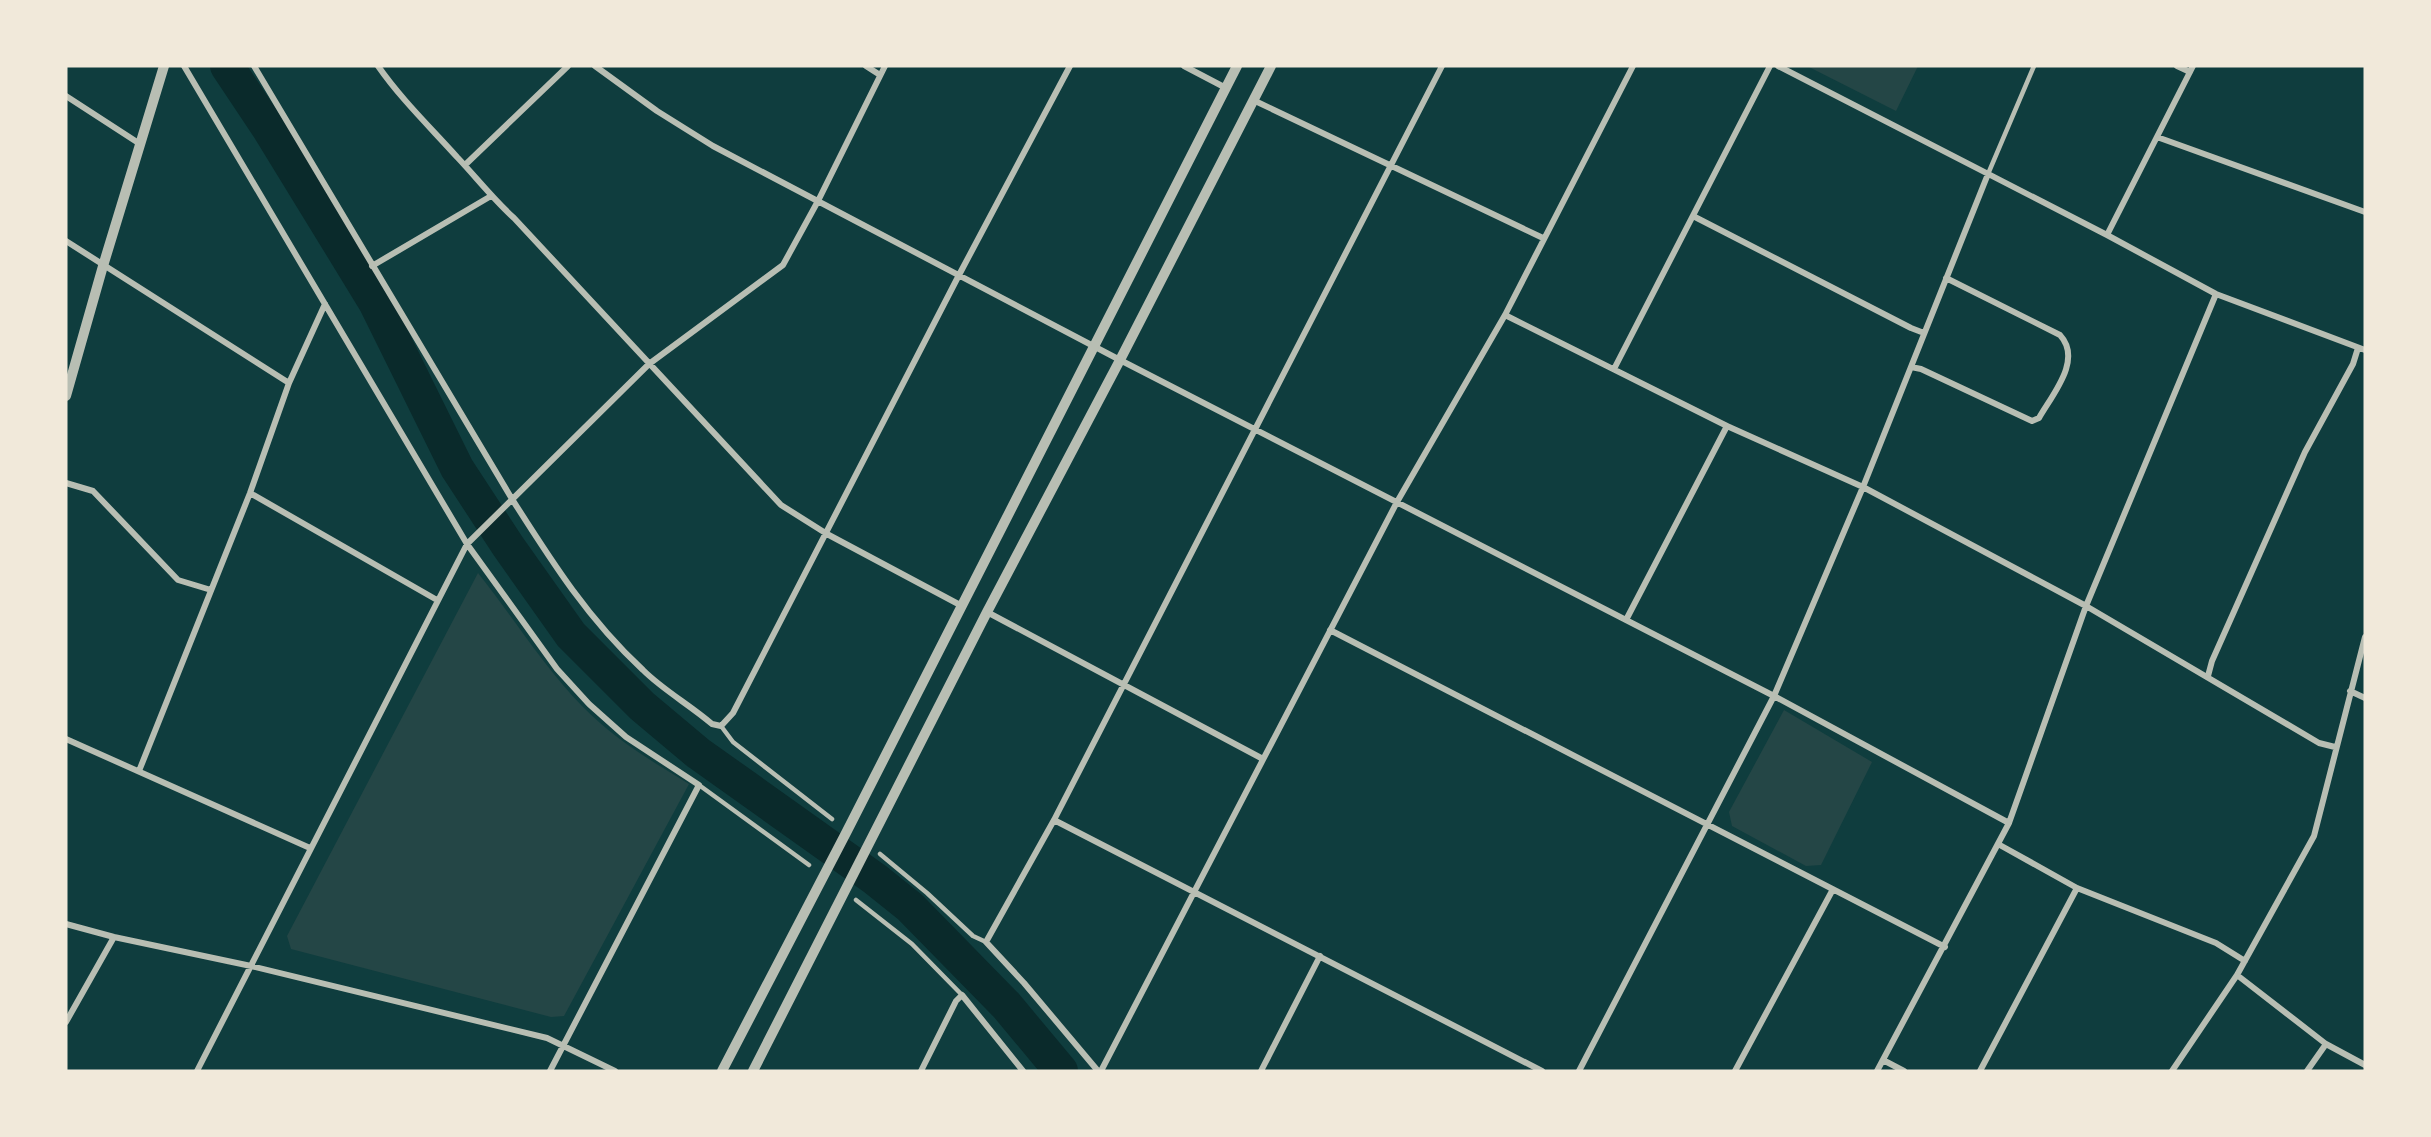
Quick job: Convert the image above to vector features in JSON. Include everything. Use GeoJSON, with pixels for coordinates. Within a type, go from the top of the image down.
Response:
{"type":"FeatureCollection","features":[{"type":"Feature","properties":{"kind":"street"},"geometry":{"type":"LineString","coordinates":[[66,396],[164,66]]}},
{"type":"Feature","properties":{"kind":"street"},"geometry":{"type":"LineString","coordinates":[[184,66],[467,544],[557,669],[589,704],[626,737],[699,784],[550,1071]]}},
{"type":"Feature","properties":{"kind":"street"},"geometry":{"type":"LineString","coordinates":[[254,66],[512,499],[556,568],[600,628],[645,672],[712,724],[721,726],[734,713],[959,275],[1070,66]]}},
{"type":"Feature","properties":{"kind":"street"},"geometry":{"type":"LineString","coordinates":[[378,66],[392,87],[491,196],[781,505],[827,534],[962,606]]}},
{"type":"Feature","properties":{"kind":"street"},"geometry":{"type":"LineString","coordinates":[[465,165],[568,66]]}},
{"type":"Feature","properties":{"kind":"street"},"geometry":{"type":"LineString","coordinates":[[595,66],[657,111],[712,146],[1120,360],[1774,696],[2009,824]]}},
{"type":"Feature","properties":{"kind":"street"},"geometry":{"type":"LineString","coordinates":[[866,66],[880,75]]}},
{"type":"Feature","properties":{"kind":"street"},"geometry":{"type":"LineString","coordinates":[[197,1071],[467,544],[649,364],[783,265],[818,201],[885,66]]}},
{"type":"Feature","properties":{"kind":"street"},"geometry":{"type":"LineString","coordinates":[[1184,66],[1226,88]]}},
{"type":"Feature","properties":{"kind":"street"},"geometry":{"type":"LineString","coordinates":[[722,1071],[846,833],[1237,66]]}},
{"type":"Feature","properties":{"kind":"street"},"geometry":{"type":"LineString","coordinates":[[753,1071],[987,612],[1271,66]]}},
{"type":"Feature","properties":{"kind":"street"},"geometry":{"type":"LineString","coordinates":[[1442,66],[1054,820],[986,942],[1100,1071],[1397,502],[1505,315],[1633,66]]}},
{"type":"Feature","properties":{"kind":"street"},"geometry":{"type":"LineString","coordinates":[[1614,369],[1770,66]]}},
{"type":"Feature","properties":{"kind":"street"},"geometry":{"type":"LineString","coordinates":[[1778,66],[2107,235],[2216,294],[2362,349],[2305,452],[2212,661],[2208,676]]}},
{"type":"Feature","properties":{"kind":"street"},"geometry":{"type":"LineString","coordinates":[[2107,235],[2192,69],[2177,66]]}},
{"type":"Feature","properties":{"kind":"street"},"geometry":{"type":"LineString","coordinates":[[66,96],[140,144]]}},
{"type":"Feature","properties":{"kind":"street"},"geometry":{"type":"LineString","coordinates":[[1253,100],[1543,238]]}},
{"type":"Feature","properties":{"kind":"street"},"geometry":{"type":"LineString","coordinates":[[2157,137],[2365,212]]}},
{"type":"Feature","properties":{"kind":"street"},"geometry":{"type":"LineString","coordinates":[[1579,1071],[1774,696],[1863,487],[1988,174]]}},
{"type":"Feature","properties":{"kind":"street"},"geometry":{"type":"LineString","coordinates":[[372,266],[491,196]]}},
{"type":"Feature","properties":{"kind":"street"},"geometry":{"type":"LineString","coordinates":[[1693,216],[1924,333]]}},
{"type":"Feature","properties":{"kind":"street"},"geometry":{"type":"LineString","coordinates":[[66,241],[289,383]]}},
{"type":"Feature","properties":{"kind":"street"},"geometry":{"type":"LineString","coordinates":[[1911,367],[1921,369],[2032,421],[2039,418],[2069,366],[2066,341],[2061,335],[1946,278]]}},
{"type":"Feature","properties":{"kind":"street"},"geometry":{"type":"LineString","coordinates":[[1877,1071],[2009,824],[2086,606],[2216,294]]}},
{"type":"Feature","properties":{"kind":"street"},"geometry":{"type":"LineString","coordinates":[[139,771],[250,493],[289,383],[325,304]]}},
{"type":"Feature","properties":{"kind":"street"},"geometry":{"type":"LineString","coordinates":[[1505,315],[1727,426],[1863,487],[2086,606],[2319,742],[2335,747]]}},
{"type":"Feature","properties":{"kind":"street"},"geometry":{"type":"LineString","coordinates":[[1626,620],[1727,426]]}},
{"type":"Feature","properties":{"kind":"street"},"geometry":{"type":"LineString","coordinates":[[66,483],[93,491],[178,580],[211,590]]}},
{"type":"Feature","properties":{"kind":"street"},"geometry":{"type":"LineString","coordinates":[[250,493],[437,600]]}},
{"type":"Feature","properties":{"kind":"street"},"geometry":{"type":"LineString","coordinates":[[987,612],[1263,759]]}},
{"type":"Feature","properties":{"kind":"street"},"geometry":{"type":"LineString","coordinates":[[1330,630],[1832,891],[1945,947]]}},
{"type":"Feature","properties":{"kind":"street"},"geometry":{"type":"LineString","coordinates":[[2172,1071],[2237,975],[2314,836],[2365,637]]}},
{"type":"Feature","properties":{"kind":"street"},"geometry":{"type":"LineString","coordinates":[[2350,691],[2365,698]]}},
{"type":"Feature","properties":{"kind":"street"},"geometry":{"type":"LineString","coordinates":[[66,739],[310,848]]}},
{"type":"Feature","properties":{"kind":"street"},"geometry":{"type":"LineString","coordinates":[[1054,820],[1542,1071]]}},
{"type":"Feature","properties":{"kind":"street"},"geometry":{"type":"LineString","coordinates":[[1998,844],[2077,888],[2216,944],[2245,961]]}},
{"type":"Feature","properties":{"kind":"street"},"geometry":{"type":"LineString","coordinates":[[1980,1071],[2077,888]]}},
{"type":"Feature","properties":{"kind":"street"},"geometry":{"type":"LineString","coordinates":[[1735,1071],[1832,891]]}},
{"type":"Feature","properties":{"kind":"street"},"geometry":{"type":"LineString","coordinates":[[66,924],[547,1038],[615,1071]]}},
{"type":"Feature","properties":{"kind":"street"},"geometry":{"type":"LineString","coordinates":[[66,1022],[114,937]]}},
{"type":"Feature","properties":{"kind":"street"},"geometry":{"type":"LineString","coordinates":[[1261,1071],[1320,956]]}},
{"type":"Feature","properties":{"kind":"street"},"geometry":{"type":"LineString","coordinates":[[2237,975],[2326,1044],[2365,1065]]}},
{"type":"Feature","properties":{"kind":"street"},"geometry":{"type":"LineString","coordinates":[[921,1071],[956,1001],[962,995],[1023,1071]]}},
{"type":"Feature","properties":{"kind":"street"},"geometry":{"type":"LineString","coordinates":[[2307,1071],[2326,1044]]}},
{"type":"Feature","properties":{"kind":"street"},"geometry":{"type":"LineString","coordinates":[[1883,1060],[1904,1071]]}},
{"type":"Feature","properties":{"kind":"lane"},"geometry":{"type":"LineString","coordinates":[[1988,174],[2034,66]]}},
{"type":"Feature","properties":{"kind":"lane"},"geometry":{"type":"LineString","coordinates":[[721,726],[733,742],[832,819]]}},
{"type":"Feature","properties":{"kind":"lane"},"geometry":{"type":"LineString","coordinates":[[699,784],[809,865]]}},
{"type":"Feature","properties":{"kind":"lane"},"geometry":{"type":"LineString","coordinates":[[880,854],[927,893],[973,936],[986,942]]}},
{"type":"Feature","properties":{"kind":"lane"},"geometry":{"type":"LineString","coordinates":[[856,900],[912,944],[962,995]]}},
{"type":"Feature","properties":{"kind":"shaded area"},"geometry":{"type":"Polygon","coordinates":[[[1807,66],[1918,66],[1896,111],[1807,66]]]}},
{"type":"Feature","properties":{"kind":"shaded area"},"geometry":{"type":"Polygon","coordinates":[[[478,573],[541,658],[594,718],[619,739],[689,784],[564,1016],[551,1017],[291,949],[287,936],[478,573]]]}},
{"type":"Feature","properties":{"kind":"shaded area"},"geometry":{"type":"Polygon","coordinates":[[[1784,710],[1872,762],[1821,865],[1806,866],[1732,826],[1729,812],[1784,710]]]}},
{"type":"Feature","properties":{"kind":"waterway"},"geometry":{"type":"LineString","coordinates":[[227,66],[269,129],[375,302],[457,468],[508,546],[571,635],[642,706],[698,753],[875,879],[910,907],[1006,1005],[1061,1071]]}}]}
